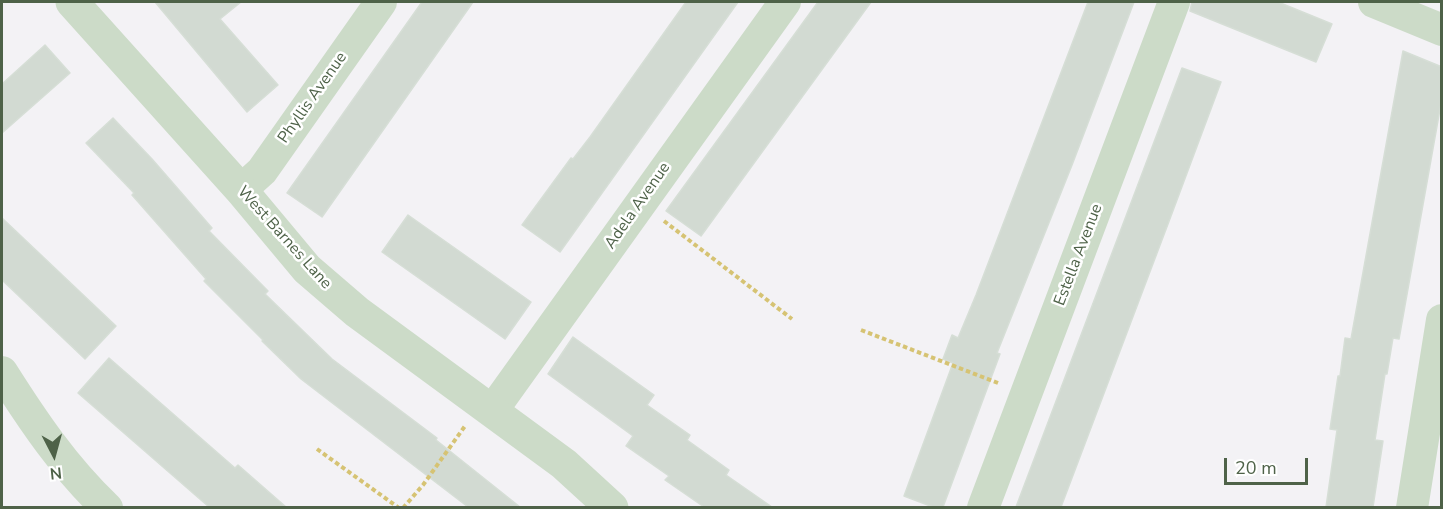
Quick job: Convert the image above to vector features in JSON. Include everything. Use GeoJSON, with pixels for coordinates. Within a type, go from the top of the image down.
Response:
{"type":"FeatureCollection","features":[{"type":"Feature","properties":{"kind":"street","name":"West Barnes Lane"},"geometry":{"type":"LineString","coordinates":[[72,2],[241,190],[307,269],[330,291],[564,464],[612,507]]}},
{"type":"Feature","properties":{"kind":"street","name":"Phyllis Avenue"},"geometry":{"type":"LineString","coordinates":[[241,190],[262,171],[381,2]]}},
{"type":"Feature","properties":{"kind":"street","name":"Adela Avenue"},"geometry":{"type":"LineString","coordinates":[[486,407],[578,293],[640,202],[785,2]]}},
{"type":"Feature","properties":{"kind":"street","name":"Estella Avenue"},"geometry":{"type":"LineString","coordinates":[[983,507],[1174,2]]}},
{"type":"Feature","properties":{"kind":"street"},"geometry":{"type":"LineString","coordinates":[[1374,2],[1442,30]]}},
{"type":"Feature","properties":{"kind":"street"},"geometry":{"type":"LineString","coordinates":[[1412,507],[1442,320]]}},
{"type":"Feature","properties":{"kind":"street"},"geometry":{"type":"LineString","coordinates":[[2,372],[57,453],[76,477],[107,507]]}},
{"type":"Feature","properties":{"kind":"path"},"geometry":{"type":"LineString","coordinates":[[640,202],[792,319]]}},
{"type":"Feature","properties":{"kind":"path"},"geometry":{"type":"LineString","coordinates":[[861,330],[1027,394]]}},
{"type":"Feature","properties":{"kind":"path"},"geometry":{"type":"LineString","coordinates":[[317,449],[401,507],[423,485],[486,407]]}},
{"type":"Feature","properties":{"kind":"building"},"geometry":{"type":"Polygon","coordinates":[[[155,2],[241,2],[220,19],[278,85],[247,112],[155,2]]]}},
{"type":"Feature","properties":{"kind":"building"},"geometry":{"type":"Polygon","coordinates":[[[422,2],[473,2],[322,217],[287,193],[422,2]]]}},
{"type":"Feature","properties":{"kind":"building"},"geometry":{"type":"Polygon","coordinates":[[[686,2],[738,2],[560,252],[522,225],[571,158],[573,159],[590,137],[686,2]]]}},
{"type":"Feature","properties":{"kind":"building"},"geometry":{"type":"Polygon","coordinates":[[[818,2],[871,2],[701,236],[666,211],[818,2]]]}},
{"type":"Feature","properties":{"kind":"building"},"geometry":{"type":"Polygon","coordinates":[[[1088,2],[1134,2],[997,353],[1000,354],[943,507],[933,507],[904,496],[953,363],[943,359],[952,335],[958,338],[976,295],[1088,2]]]}},
{"type":"Feature","properties":{"kind":"building"},"geometry":{"type":"Polygon","coordinates":[[[1192,2],[1278,2],[1332,24],[1316,62],[1190,11],[1192,2]]]}},
{"type":"Feature","properties":{"kind":"building"},"geometry":{"type":"Polygon","coordinates":[[[45,45],[70,73],[2,133],[2,84],[45,45]]]}},
{"type":"Feature","properties":{"kind":"building"},"geometry":{"type":"Polygon","coordinates":[[[1403,51],[1442,67],[1442,98],[1399,339],[1393,338],[1387,374],[1385,374],[1375,440],[1383,441],[1373,507],[1326,507],[1337,430],[1330,429],[1338,376],[1340,376],[1345,338],[1351,339],[1403,51]]]}},
{"type":"Feature","properties":{"kind":"building"},"geometry":{"type":"Polygon","coordinates":[[[1182,68],[1221,82],[1061,507],[1016,507],[1182,68]]]}},
{"type":"Feature","properties":{"kind":"building"},"geometry":{"type":"Polygon","coordinates":[[[113,118],[212,228],[209,231],[268,291],[265,294],[332,359],[437,438],[436,440],[520,507],[468,507],[301,379],[204,281],[206,279],[132,195],[134,193],[86,143],[113,118]]]}},
{"type":"Feature","properties":{"kind":"building"},"geometry":{"type":"Polygon","coordinates":[[[408,215],[531,302],[505,339],[382,252],[408,215]]]}},
{"type":"Feature","properties":{"kind":"building"},"geometry":{"type":"Polygon","coordinates":[[[2,218],[116,326],[85,359],[2,280],[2,218]]]}},
{"type":"Feature","properties":{"kind":"building"},"geometry":{"type":"Polygon","coordinates":[[[573,337],[654,395],[647,405],[690,435],[687,440],[729,470],[726,475],[772,507],[704,507],[665,480],[669,476],[626,446],[633,436],[548,374],[573,337]]]}},
{"type":"Feature","properties":{"kind":"building"},"geometry":{"type":"Polygon","coordinates":[[[109,358],[235,468],[238,465],[286,507],[209,507],[78,393],[109,358]]]}}]}
